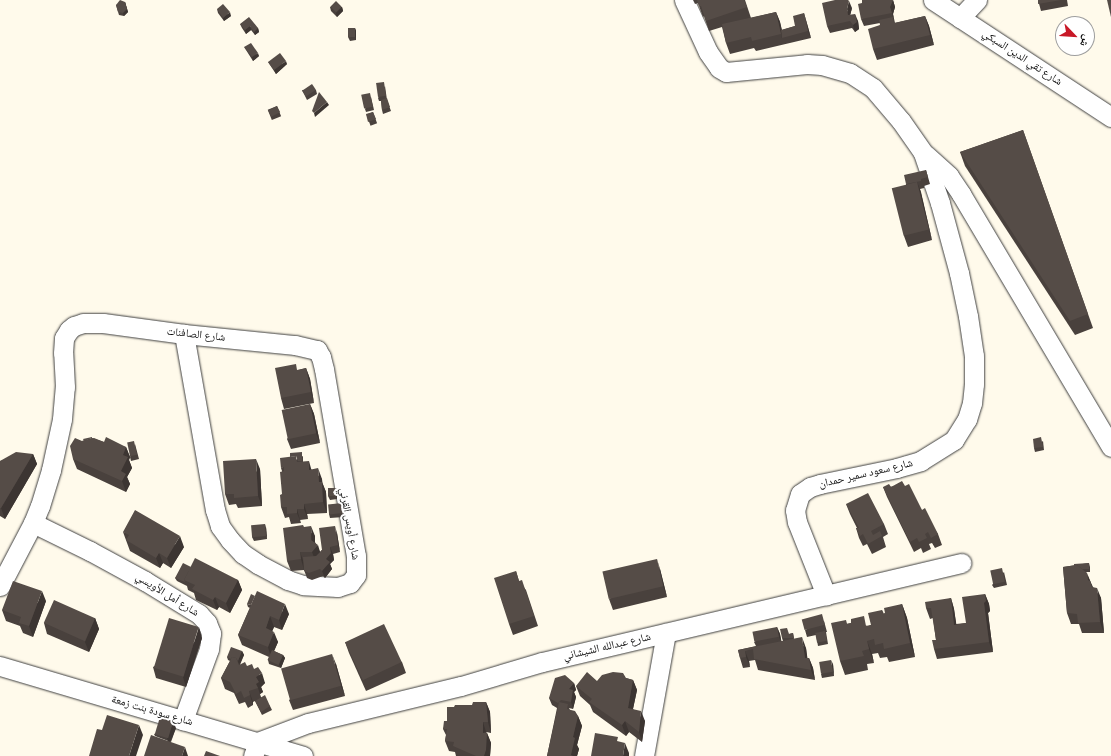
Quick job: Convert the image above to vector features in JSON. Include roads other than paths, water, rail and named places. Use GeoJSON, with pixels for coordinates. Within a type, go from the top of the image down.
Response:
{"type":"FeatureCollection","features":[{"type":"Feature","properties":{"kind":"street","name":"شارع سعود سمير حمدان"},"geometry":{"type":"LineString","coordinates":[[684,0],[715,62],[719,68],[726,72],[807,64],[836,68],[850,73],[873,88],[901,121],[923,153],[930,169],[951,242],[968,316],[974,356],[972,403],[967,419],[954,440],[921,461],[897,468],[820,484],[810,487],[800,494],[795,510],[797,522],[826,595]]}},
{"type":"Feature","properties":{"kind":"street","name":"شارع تقي الدين السبكي"},"geometry":{"type":"LineString","coordinates":[[933,0],[1111,117]]}},
{"type":"Feature","properties":{"kind":"street"},"geometry":{"type":"LineString","coordinates":[[960,18],[977,0]]}},
{"type":"Feature","properties":{"kind":"street","name":"شارع سعود سمير حمدان"},"geometry":{"type":"LineString","coordinates":[[923,153],[935,162],[949,176],[961,194],[1111,447]]}},
{"type":"Feature","properties":{"kind":"street","name":"شارع الصافنات"},"geometry":{"type":"LineString","coordinates":[[33,523],[40,506],[58,442],[65,387],[62,352],[64,338],[69,330],[74,326],[84,323],[103,323],[184,334],[309,347],[317,350],[321,357]]}},
{"type":"Feature","properties":{"kind":"street","name":"شارع أويس القرني"},"geometry":{"type":"LineString","coordinates":[[184,334],[214,502],[220,526],[243,554],[272,572],[303,585],[338,588],[350,583],[356,575],[356,566],[321,357]]}},
{"type":"Feature","properties":{"kind":"street"},"geometry":{"type":"LineString","coordinates":[[0,586],[33,523]]}},
{"type":"Feature","properties":{"kind":"street","name":"شارع أمل الأويسي"},"geometry":{"type":"LineString","coordinates":[[33,523],[90,550],[145,581],[199,614],[207,623],[211,633],[209,649],[183,720]]}},
{"type":"Feature","properties":{"kind":"street","name":"شارع عبدالله الشيشاني"},"geometry":{"type":"LineString","coordinates":[[256,749],[288,730],[345,713],[461,686],[542,662],[961,563]]}},
{"type":"Feature","properties":{"kind":"street"},"geometry":{"type":"LineString","coordinates":[[644,756],[666,633]]}},
{"type":"Feature","properties":{"kind":"street","name":"شارع سودة بنت زمعة"},"geometry":{"type":"LineString","coordinates":[[0,666],[183,720],[256,749],[303,756]]}}]}
